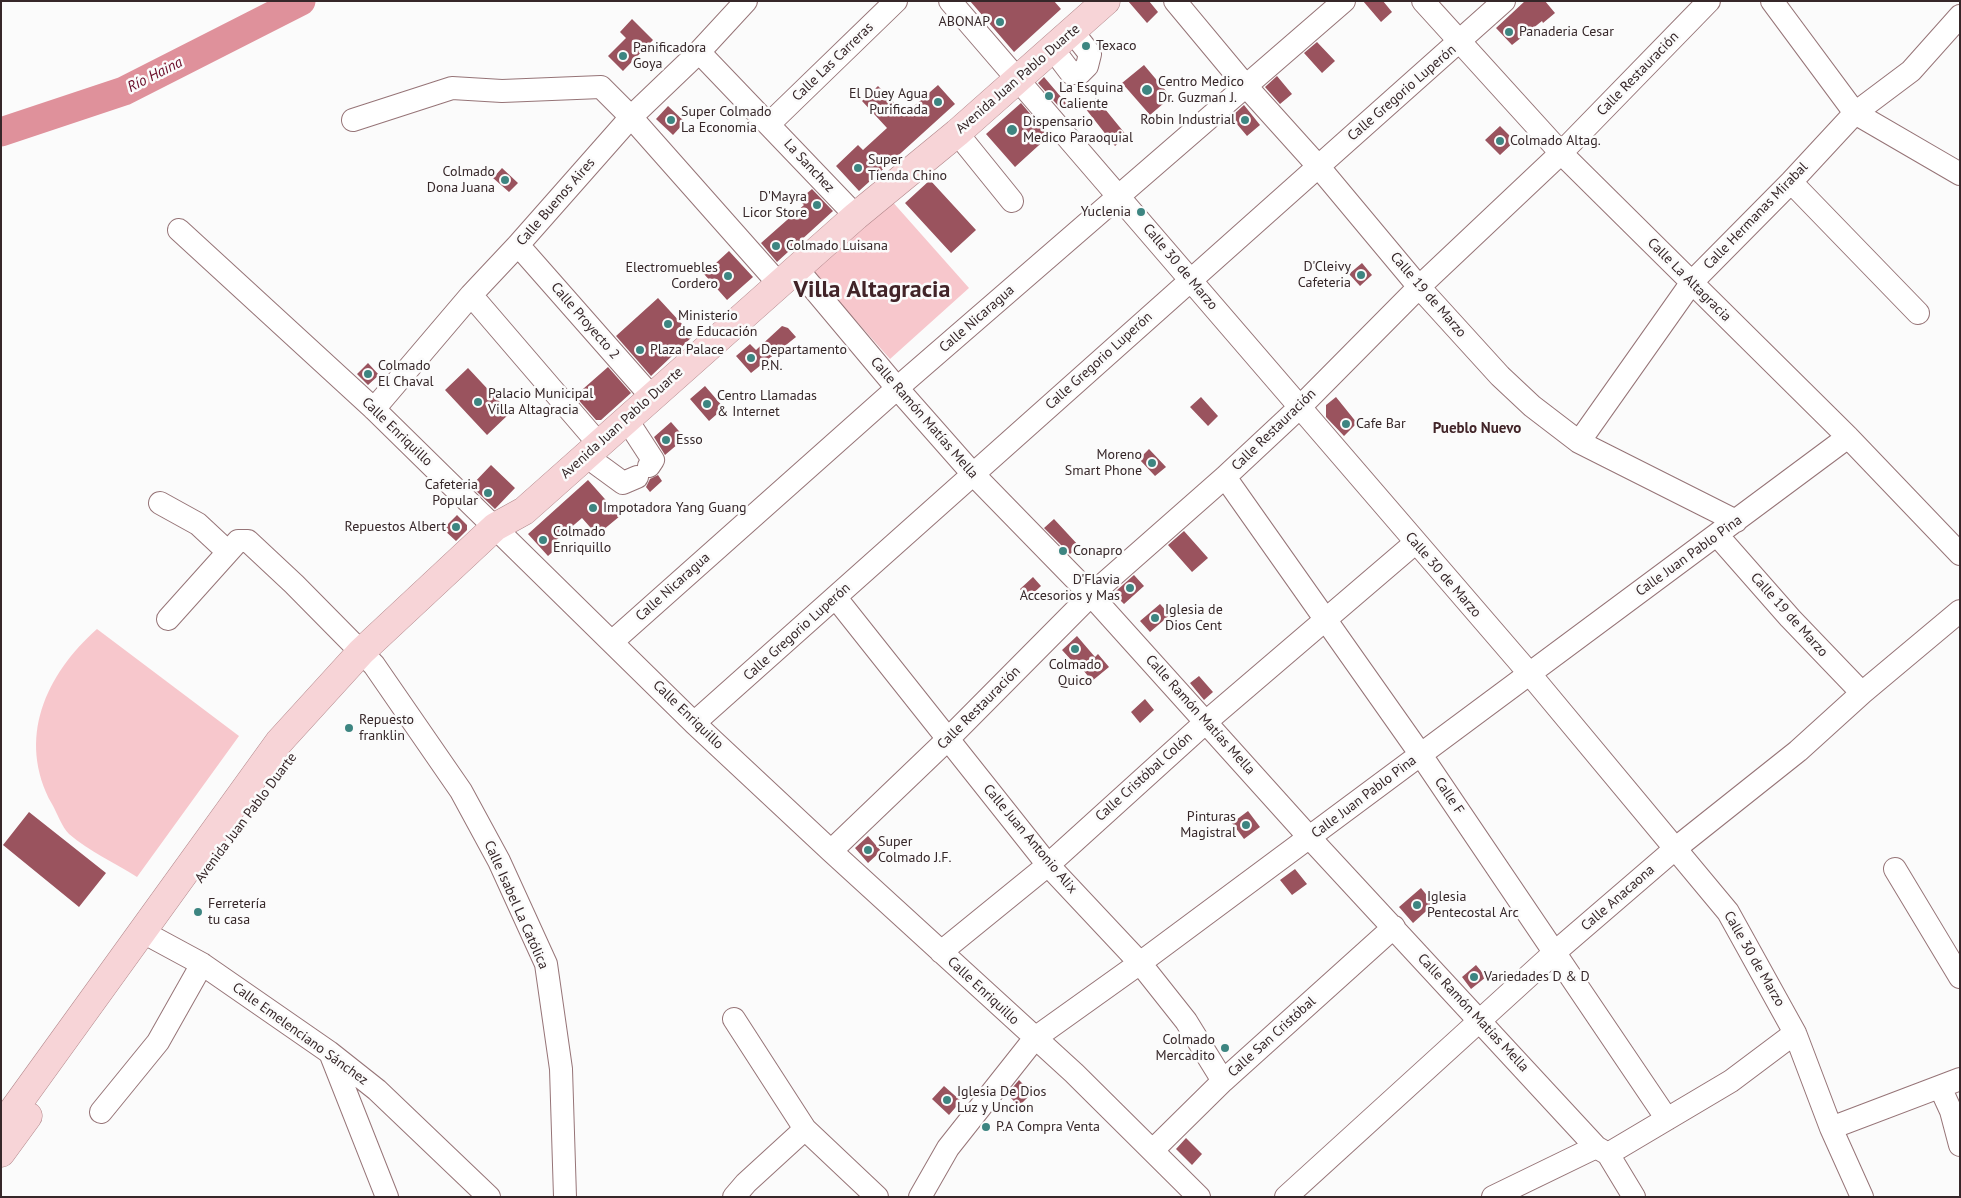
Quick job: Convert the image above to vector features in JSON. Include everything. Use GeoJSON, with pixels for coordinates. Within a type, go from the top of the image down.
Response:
{"type":"FeatureCollection","features":[{"type":"Feature","properties":{"kind":"main road","name":"Avenida Juan Pablo Duarte"},"geometry":{"type":"LineString","coordinates":[[1,1127],[148,935],[367,658],[500,533],[652,396],[856,216],[957,133],[1106,1]]}},
{"type":"Feature","properties":{"kind":"main road","name":"Avenida Juan Pablo Duarte"},"geometry":{"type":"LineString","coordinates":[[1,1153],[148,935]]}},
{"type":"Feature","properties":{"kind":"street","name":"Calle Buenos Aires"},"geometry":{"type":"LineString","coordinates":[[374,408],[471,295],[518,245],[631,117],[699,52],[746,1]]}},
{"type":"Feature","properties":{"kind":"street","name":"Calle Las Carreras"},"geometry":{"type":"LineString","coordinates":[[769,124],[896,1]]}},
{"type":"Feature","properties":{"kind":"street","name":"Calle 30 de Marzo"},"geometry":{"type":"LineString","coordinates":[[950,1],[1529,673],[1728,912],[1795,1033],[1832,1128],[1862,1197]]}},
{"type":"Feature","properties":{"kind":"street","name":"Calle 19 de Marzo"},"geometry":{"type":"LineString","coordinates":[[1175,1],[1244,85],[1318,166],[1419,287],[1500,376],[1532,406],[1579,442],[1736,521]]}},
{"type":"Feature","properties":{"kind":"street","name":"Calle Nicaragua"},"geometry":{"type":"LineString","coordinates":[[613,641],[897,388],[1244,85],[1344,1]]}},
{"type":"Feature","properties":{"kind":"street","name":"Calle La Altagracia"},"geometry":{"type":"LineString","coordinates":[[1423,1],[1458,42],[1561,153],[1848,437],[1960,554]]}},
{"type":"Feature","properties":{"kind":"street","name":"Calle Gregorio Luperón"},"geometry":{"type":"LineString","coordinates":[[694,722],[836,598],[972,474],[1504,1]]}},
{"type":"Feature","properties":{"kind":"street","name":"Calle Restauración"},"geometry":{"type":"LineString","coordinates":[[830,851],[948,739],[1091,595],[1225,477],[1300,407],[1419,287],[1561,153],[1709,1]]}},
{"type":"Feature","properties":{"kind":"street"},"geometry":{"type":"LineString","coordinates":[[1772,1],[1854,113],[1960,174]]}},
{"type":"Feature","properties":{"kind":"street","name":"Calle Hermanas Mirabal"},"geometry":{"type":"LineString","coordinates":[[1579,442],[1692,282],[1791,182],[1854,113],[1911,71],[1960,16]]}},
{"type":"Feature","properties":{"kind":"street","name":"La Sanchez"},"geometry":{"type":"LineString","coordinates":[[699,52],[856,216]]}},
{"type":"Feature","properties":{"kind":"street","name":"Calle Ramón Matías Mella"},"geometry":{"type":"LineString","coordinates":[[353,120],[452,88],[502,91],[600,87],[897,388],[972,474],[1091,595],[1309,837],[1602,1150],[1634,1197]]}},
{"type":"Feature","properties":{"kind":"street"},"geometry":{"type":"LineString","coordinates":[[957,133],[1012,201]]}},
{"type":"Feature","properties":{"kind":"street"},"geometry":{"type":"LineString","coordinates":[[1791,182],[1918,313]]}},
{"type":"Feature","properties":{"kind":"street","name":"Calle Enriquillo"},"geometry":{"type":"LineString","coordinates":[[178,230],[374,408],[694,722],[830,851],[1035,1038],[1153,1150],[1199,1197]]}},
{"type":"Feature","properties":{"kind":"street","name":"Calle Proyecto 2"},"geometry":{"type":"LineString","coordinates":[[518,245],[652,396]]}},
{"type":"Feature","properties":{"kind":"street"},"geometry":{"type":"LineString","coordinates":[[471,295],[592,450],[624,483],[643,471],[653,460],[626,420]]}},
{"type":"Feature","properties":{"kind":"street","name":"Calle Juan Pablo Pina"},"geometry":{"type":"LineString","coordinates":[[920,1197],[948,1148],[1035,1038],[1140,963],[1848,437]]}},
{"type":"Feature","properties":{"kind":"street","name":"Calle F"},"geometry":{"type":"LineString","coordinates":[[1225,477],[1421,755],[1667,1119]]}},
{"type":"Feature","properties":{"kind":"street"},"geometry":{"type":"LineString","coordinates":[[160,503],[198,524],[228,552]]}},
{"type":"Feature","properties":{"kind":"street","name":"Calle 19 de Marzo"},"geometry":{"type":"LineString","coordinates":[[1717,535],[1790,618],[1862,693]]}},
{"type":"Feature","properties":{"kind":"street","name":"Calle Isabel La Católica"},"geometry":{"type":"LineString","coordinates":[[168,619],[238,541],[248,541],[294,584],[367,658],[461,791],[499,861],[546,964],[561,1069],[565,1197]]}},
{"type":"Feature","properties":{"kind":"street","name":"Calle Cristóbal Colón"},"geometry":{"type":"LineString","coordinates":[[941,952],[1048,865],[1206,721],[1416,543]]}},
{"type":"Feature","properties":{"kind":"street","name":"Calle Juan Antonio Alix"},"geometry":{"type":"LineString","coordinates":[[836,598],[1048,865],[1140,963],[1186,1021],[1223,1081]]}},
{"type":"Feature","properties":{"kind":"street","name":"Calle Anacaona"},"geometry":{"type":"LineString","coordinates":[[1286,1197],[1554,953],[1676,848],[1798,751],[1862,693],[1960,611]]}},
{"type":"Feature","properties":{"kind":"street"},"geometry":{"type":"LineString","coordinates":[[1895,869],[1960,976]]}},
{"type":"Feature","properties":{"kind":"street","name":"Calle San Cristóbal"},"geometry":{"type":"LineString","coordinates":[[1153,1150],[1223,1081],[1394,927]]}},
{"type":"Feature","properties":{"kind":"street","name":"Calle Emelenciano Sánchez"},"geometry":{"type":"LineString","coordinates":[[148,935],[202,964],[329,1052],[377,1090],[489,1197]]}},
{"type":"Feature","properties":{"kind":"street"},"geometry":{"type":"LineString","coordinates":[[101,1112],[158,1042],[202,964]]}},
{"type":"Feature","properties":{"kind":"street"},"geometry":{"type":"LineString","coordinates":[[734,1020],[805,1129],[877,1197]]}},
{"type":"Feature","properties":{"kind":"street"},"geometry":{"type":"LineString","coordinates":[[1493,1197],[1602,1150],[1667,1119],[1731,1081],[1795,1033]]}},
{"type":"Feature","properties":{"kind":"street"},"geometry":{"type":"LineString","coordinates":[[329,1052],[387,1197]]}},
{"type":"Feature","properties":{"kind":"street"},"geometry":{"type":"LineString","coordinates":[[1832,1128],[1950,1083],[1951,1111],[1960,1145]]}},
{"type":"Feature","properties":{"kind":"street"},"geometry":{"type":"LineString","coordinates":[[734,1197],[746,1183],[805,1129]]}},
{"type":"Feature","properties":{"kind":"shaded area"},"geometry":{"type":"Polygon","coordinates":[[[890,199],[969,288],[890,359],[811,270],[890,199]]]}},
{"type":"Feature","properties":{"kind":"shaded area"},"geometry":{"type":"Polygon","coordinates":[[[97,629],[239,736],[137,877],[85,846],[66,831],[42,780],[37,756],[37,732],[42,709],[51,687],[63,666],[97,629]]]}},
{"type":"Feature","properties":{"kind":"building"},"geometry":{"type":"Polygon","coordinates":[[[970,1],[1054,1],[1061,9],[1014,52],[970,1]]]}},
{"type":"Feature","properties":{"kind":"building"},"geometry":{"type":"Polygon","coordinates":[[[1128,1],[1149,1],[1158,12],[1147,23],[1128,1]]]}},
{"type":"Feature","properties":{"kind":"building"},"geometry":{"type":"Polygon","coordinates":[[[1363,1],[1383,1],[1392,12],[1381,22],[1363,1]]]}},
{"type":"Feature","properties":{"kind":"building"},"geometry":{"type":"Polygon","coordinates":[[[1525,1],[1545,1],[1555,13],[1512,45],[1496,28],[1525,1]]]}},
{"type":"Feature","properties":{"kind":"building"},"geometry":{"type":"Polygon","coordinates":[[[632,19],[653,40],[623,71],[608,56],[626,38],[620,32],[632,19]]]}},
{"type":"Feature","properties":{"kind":"building"},"geometry":{"type":"Polygon","coordinates":[[[1317,42],[1335,61],[1322,73],[1304,53],[1317,42]]]}},
{"type":"Feature","properties":{"kind":"building","name":"Centro Medico Dr. Guzman J."},"geometry":{"type":"Polygon","coordinates":[[[1144,65],[1171,97],[1150,115],[1122,83],[1144,65]]]}},
{"type":"Feature","properties":{"kind":"building"},"geometry":{"type":"Polygon","coordinates":[[[1277,76],[1292,94],[1280,104],[1265,87],[1277,76]]]}},
{"type":"Feature","properties":{"kind":"building"},"geometry":{"type":"Polygon","coordinates":[[[1044,77],[1067,104],[1061,109],[1038,83],[1044,77]]]}},
{"type":"Feature","properties":{"kind":"building"},"geometry":{"type":"Polygon","coordinates":[[[938,85],[955,104],[859,191],[836,166],[858,145],[863,150],[887,128],[862,101],[878,86],[905,114],[938,85]]]}},
{"type":"Feature","properties":{"kind":"building"},"geometry":{"type":"Polygon","coordinates":[[[1096,98],[1127,136],[1115,146],[1085,108],[1096,98]]]}},
{"type":"Feature","properties":{"kind":"building"},"geometry":{"type":"Polygon","coordinates":[[[1021,103],[1049,136],[1015,167],[986,134],[1021,103]]]}},
{"type":"Feature","properties":{"kind":"building","name":"Robin Industrial"},"geometry":{"type":"Polygon","coordinates":[[[1244,105],[1260,125],[1247,136],[1231,117],[1244,105]]]}},
{"type":"Feature","properties":{"kind":"building","name":"Super Colmado La Economia"},"geometry":{"type":"Polygon","coordinates":[[[668,106],[685,122],[673,135],[656,119],[668,106]]]}},
{"type":"Feature","properties":{"kind":"building","name":"Colmado Altag."},"geometry":{"type":"Polygon","coordinates":[[[1500,126],[1515,141],[1500,155],[1485,140],[1500,126]]]}},
{"type":"Feature","properties":{"kind":"building","name":"Colmado Dona Juana"},"geometry":{"type":"Polygon","coordinates":[[[502,168],[518,183],[509,192],[493,178],[502,168]]]}},
{"type":"Feature","properties":{"kind":"building"},"geometry":{"type":"Polygon","coordinates":[[[930,180],[976,230],[951,253],[905,203],[930,180]]]}},
{"type":"Feature","properties":{"kind":"building"},"geometry":{"type":"Polygon","coordinates":[[[812,189],[833,211],[777,262],[761,243],[804,205],[799,200],[812,189]]]}},
{"type":"Feature","properties":{"kind":"building","name":"Electromuebles Cordero"},"geometry":{"type":"Polygon","coordinates":[[[729,251],[753,277],[727,300],[704,274],[729,251]]]}},
{"type":"Feature","properties":{"kind":"building","name":"D'Cleivy Cafeteria"},"geometry":{"type":"Polygon","coordinates":[[[1362,263],[1372,275],[1360,286],[1349,274],[1362,263]]]}},
{"type":"Feature","properties":{"kind":"building"},"geometry":{"type":"Polygon","coordinates":[[[658,298],[693,336],[651,376],[616,336],[658,298]]]}},
{"type":"Feature","properties":{"kind":"building"},"geometry":{"type":"Polygon","coordinates":[[[782,326],[788,328],[796,337],[751,373],[736,356],[750,344],[756,350],[782,326]]]}},
{"type":"Feature","properties":{"kind":"building","name":"Colmado El Chaval"},"geometry":{"type":"Polygon","coordinates":[[[368,363],[379,375],[368,385],[357,374],[368,363]]]}},
{"type":"Feature","properties":{"kind":"building"},"geometry":{"type":"Polygon","coordinates":[[[608,367],[631,393],[601,420],[596,420],[575,396],[608,367]]]}},
{"type":"Feature","properties":{"kind":"building","name":"Palacio Municipal Villa Altagracia"},"geometry":{"type":"Polygon","coordinates":[[[468,368],[510,413],[487,435],[445,390],[468,368]]]}},
{"type":"Feature","properties":{"kind":"building","name":"Centro Llamadas & Internet"},"geometry":{"type":"Polygon","coordinates":[[[705,386],[724,408],[709,421],[690,399],[705,386]]]}},
{"type":"Feature","properties":{"kind":"building"},"geometry":{"type":"Polygon","coordinates":[[[1201,397],[1218,416],[1208,426],[1190,407],[1201,397]]]}},
{"type":"Feature","properties":{"kind":"building"},"geometry":{"type":"Polygon","coordinates":[[[1336,397],[1357,423],[1344,436],[1326,417],[1326,405],[1336,397]]]}},
{"type":"Feature","properties":{"kind":"building","name":"Esso"},"geometry":{"type":"Polygon","coordinates":[[[671,422],[685,438],[665,455],[654,437],[671,422]]]}},
{"type":"Feature","properties":{"kind":"building","name":"Moreno Smart Phone"},"geometry":{"type":"Polygon","coordinates":[[[1149,449],[1166,467],[1155,476],[1139,459],[1149,449]]]}},
{"type":"Feature","properties":{"kind":"building","name":"Cafeteria Popular"},"geometry":{"type":"Polygon","coordinates":[[[491,465],[515,488],[495,509],[471,486],[491,465]]]}},
{"type":"Feature","properties":{"kind":"building"},"geometry":{"type":"Polygon","coordinates":[[[658,475],[662,481],[650,492],[646,487],[650,479],[658,475]]]}},
{"type":"Feature","properties":{"kind":"building"},"geometry":{"type":"Polygon","coordinates":[[[588,480],[620,516],[597,535],[582,518],[554,542],[559,546],[548,556],[528,534],[588,480]]]}},
{"type":"Feature","properties":{"kind":"building","name":"Repuestos Albert"},"geometry":{"type":"Polygon","coordinates":[[[457,515],[467,525],[467,530],[456,541],[443,529],[457,515]]]}},
{"type":"Feature","properties":{"kind":"building"},"geometry":{"type":"Polygon","coordinates":[[[1054,519],[1079,546],[1070,554],[1044,528],[1054,519]]]}},
{"type":"Feature","properties":{"kind":"building"},"geometry":{"type":"Polygon","coordinates":[[[1184,531],[1208,558],[1192,572],[1168,545],[1184,531]]]}},
{"type":"Feature","properties":{"kind":"building","name":"D'Flavia Accesorios y Mas"},"geometry":{"type":"Polygon","coordinates":[[[1134,575],[1144,586],[1124,604],[1117,597],[1116,591],[1134,575]]]}},
{"type":"Feature","properties":{"kind":"building"},"geometry":{"type":"Polygon","coordinates":[[[1033,577],[1041,586],[1028,598],[1020,589],[1033,577]]]}},
{"type":"Feature","properties":{"kind":"building","name":"Iglesia de Dios Cent"},"geometry":{"type":"Polygon","coordinates":[[[1160,604],[1170,615],[1150,632],[1140,621],[1160,604]]]}},
{"type":"Feature","properties":{"kind":"building"},"geometry":{"type":"Polygon","coordinates":[[[1077,636],[1095,657],[1098,654],[1109,667],[1092,681],[1075,660],[1073,662],[1062,650],[1077,636]]]}},
{"type":"Feature","properties":{"kind":"building"},"geometry":{"type":"Polygon","coordinates":[[[1199,676],[1213,692],[1204,700],[1190,683],[1199,676]]]}},
{"type":"Feature","properties":{"kind":"building"},"geometry":{"type":"Polygon","coordinates":[[[1145,699],[1154,710],[1140,723],[1131,712],[1145,699]]]}},
{"type":"Feature","properties":{"kind":"building","name":"Pinturas Magistral"},"geometry":{"type":"Polygon","coordinates":[[[1248,811],[1260,827],[1244,839],[1232,823],[1248,811]]]}},
{"type":"Feature","properties":{"kind":"building"},"geometry":{"type":"Polygon","coordinates":[[[29,812],[106,873],[79,907],[3,845],[29,812]]]}},
{"type":"Feature","properties":{"kind":"building","name":"Super Colmado J.F."},"geometry":{"type":"Polygon","coordinates":[[[868,836],[881,851],[868,863],[855,848],[868,836]]]}},
{"type":"Feature","properties":{"kind":"building"},"geometry":{"type":"Polygon","coordinates":[[[1295,869],[1307,884],[1292,895],[1280,880],[1295,869]]]}},
{"type":"Feature","properties":{"kind":"building","name":"Iglesia Pentecostal Arc"},"geometry":{"type":"Polygon","coordinates":[[[1421,888],[1434,904],[1413,923],[1399,907],[1421,888]]]}},
{"type":"Feature","properties":{"kind":"building","name":"Variedades D & D"},"geometry":{"type":"Polygon","coordinates":[[[1476,965],[1486,977],[1471,989],[1462,977],[1476,965]]]}},
{"type":"Feature","properties":{"kind":"building"},"geometry":{"type":"Polygon","coordinates":[[[1019,1080],[1032,1093],[1019,1106],[1007,1094],[1019,1080]]]}},
{"type":"Feature","properties":{"kind":"building","name":"Iglesia De Dios Luz y Uncion"},"geometry":{"type":"Polygon","coordinates":[[[944,1086],[961,1101],[949,1115],[932,1099],[944,1086]]]}},
{"type":"Feature","properties":{"kind":"building"},"geometry":{"type":"Polygon","coordinates":[[[1186,1138],[1202,1154],[1192,1165],[1176,1149],[1186,1138]]]}},
{"type":"Feature","properties":{"kind":"waterway","name":"Río Haina"},"geometry":{"type":"LineString","coordinates":[[1,132],[124,91],[301,1]]}},
{"type":"Feature","properties":{"kind":"place","name":"ABONAP"},"geometry":{"type":"Point","coordinates":[1000,22]}},
{"type":"Feature","properties":{"kind":"place","name":"Panaderia Cesar"},"geometry":{"type":"Point","coordinates":[1509,32]}},
{"type":"Feature","properties":{"kind":"place","name":"Texaco"},"geometry":{"type":"Point","coordinates":[1086,46]}},
{"type":"Feature","properties":{"kind":"place","name":"Panificadora Goya"},"geometry":{"type":"Point","coordinates":[623,56]}},
{"type":"Feature","properties":{"kind":"place","name":"Centro Medico Dr. Guzman J."},"geometry":{"type":"Point","coordinates":[1147,90]}},
{"type":"Feature","properties":{"kind":"place","name":"La Esquina Caliente"},"geometry":{"type":"Point","coordinates":[1049,96]}},
{"type":"Feature","properties":{"kind":"place","name":"El Duey Agua Purificada"},"geometry":{"type":"Point","coordinates":[938,102]}},
{"type":"Feature","properties":{"kind":"place","name":"Super Colmado La Economia"},"geometry":{"type":"Point","coordinates":[671,120]}},
{"type":"Feature","properties":{"kind":"place","name":"Robin Industrial"},"geometry":{"type":"Point","coordinates":[1245,120]}},
{"type":"Feature","properties":{"kind":"place","name":"Dispensario Medico Paraoquial"},"geometry":{"type":"Point","coordinates":[1012,130]}},
{"type":"Feature","properties":{"kind":"place","name":"Colmado Altag."},"geometry":{"type":"Point","coordinates":[1500,141]}},
{"type":"Feature","properties":{"kind":"place","name":"Super Tienda Chino"},"geometry":{"type":"Point","coordinates":[858,168]}},
{"type":"Feature","properties":{"kind":"place","name":"Colmado Dona Juana"},"geometry":{"type":"Point","coordinates":[505,180]}},
{"type":"Feature","properties":{"kind":"place","name":"D'Mayra Licor Store"},"geometry":{"type":"Point","coordinates":[817,205]}},
{"type":"Feature","properties":{"kind":"place","name":"Yuclenia"},"geometry":{"type":"Point","coordinates":[1141,212]}},
{"type":"Feature","properties":{"kind":"place","name":"Colmado Luisana"},"geometry":{"type":"Point","coordinates":[776,246]}},
{"type":"Feature","properties":{"kind":"place","name":"D'Cleivy Cafeteria"},"geometry":{"type":"Point","coordinates":[1361,275]}},
{"type":"Feature","properties":{"kind":"place","name":"Electromuebles Cordero"},"geometry":{"type":"Point","coordinates":[728,276]}},
{"type":"Feature","properties":{"kind":"place","name":"Ministerio de Educación"},"geometry":{"type":"Point","coordinates":[668,324]}},
{"type":"Feature","properties":{"kind":"place","name":"Plaza Palace"},"geometry":{"type":"Point","coordinates":[640,350]}},
{"type":"Feature","properties":{"kind":"place","name":"Departamento P.N."},"geometry":{"type":"Point","coordinates":[751,358]}},
{"type":"Feature","properties":{"kind":"place","name":"Colmado El Chaval"},"geometry":{"type":"Point","coordinates":[368,374]}},
{"type":"Feature","properties":{"kind":"place","name":"Palacio Municipal Villa Altagracia"},"geometry":{"type":"Point","coordinates":[478,402]}},
{"type":"Feature","properties":{"kind":"place","name":"Centro Llamadas & Internet"},"geometry":{"type":"Point","coordinates":[707,404]}},
{"type":"Feature","properties":{"kind":"place","name":"Cafe Bar"},"geometry":{"type":"Point","coordinates":[1346,424]}},
{"type":"Feature","properties":{"kind":"place","name":"Esso"},"geometry":{"type":"Point","coordinates":[666,440]}},
{"type":"Feature","properties":{"kind":"place","name":"Moreno Smart Phone"},"geometry":{"type":"Point","coordinates":[1152,463]}},
{"type":"Feature","properties":{"kind":"place","name":"Cafeteria Popular"},"geometry":{"type":"Point","coordinates":[488,493]}},
{"type":"Feature","properties":{"kind":"place","name":"Impotadora Yang Guang"},"geometry":{"type":"Point","coordinates":[593,508]}},
{"type":"Feature","properties":{"kind":"place","name":"Repuestos Albert"},"geometry":{"type":"Point","coordinates":[456,527]}},
{"type":"Feature","properties":{"kind":"place","name":"Colmado Enriquillo"},"geometry":{"type":"Point","coordinates":[543,540]}},
{"type":"Feature","properties":{"kind":"place","name":"Conapro"},"geometry":{"type":"Point","coordinates":[1063,551]}},
{"type":"Feature","properties":{"kind":"place","name":"D'Flavia Accesorios y Mas"},"geometry":{"type":"Point","coordinates":[1130,588]}},
{"type":"Feature","properties":{"kind":"place","name":"Iglesia de Dios Cent"},"geometry":{"type":"Point","coordinates":[1155,618]}},
{"type":"Feature","properties":{"kind":"place","name":"Colmado Quico"},"geometry":{"type":"Point","coordinates":[1075,649]}},
{"type":"Feature","properties":{"kind":"place","name":"Repuesto franklin"},"geometry":{"type":"Point","coordinates":[349,728]}},
{"type":"Feature","properties":{"kind":"place","name":"Pinturas Magistral"},"geometry":{"type":"Point","coordinates":[1246,825]}},
{"type":"Feature","properties":{"kind":"place","name":"Super Colmado J.F."},"geometry":{"type":"Point","coordinates":[868,850]}},
{"type":"Feature","properties":{"kind":"place","name":"Iglesia Pentecostal Arc"},"geometry":{"type":"Point","coordinates":[1417,905]}},
{"type":"Feature","properties":{"kind":"place","name":"Ferretería tu casa"},"geometry":{"type":"Point","coordinates":[198,912]}},
{"type":"Feature","properties":{"kind":"place","name":"Variedades D & D"},"geometry":{"type":"Point","coordinates":[1474,977]}},
{"type":"Feature","properties":{"kind":"place","name":"Colmado Mercadito"},"geometry":{"type":"Point","coordinates":[1225,1048]}},
{"type":"Feature","properties":{"kind":"place","name":"Iglesia De Dios Luz y Uncion"},"geometry":{"type":"Point","coordinates":[947,1100]}},
{"type":"Feature","properties":{"kind":"place","name":"P.A Compra Venta"},"geometry":{"type":"Point","coordinates":[986,1127]}},
{"type":"Feature","properties":{"kind":"district","name":"Villa Altagracia"},"geometry":{"type":"Point","coordinates":[872,290]}},
{"type":"Feature","properties":{"kind":"district","name":"Pueblo Nuevo"},"geometry":{"type":"Point","coordinates":[1477,429]}}]}
